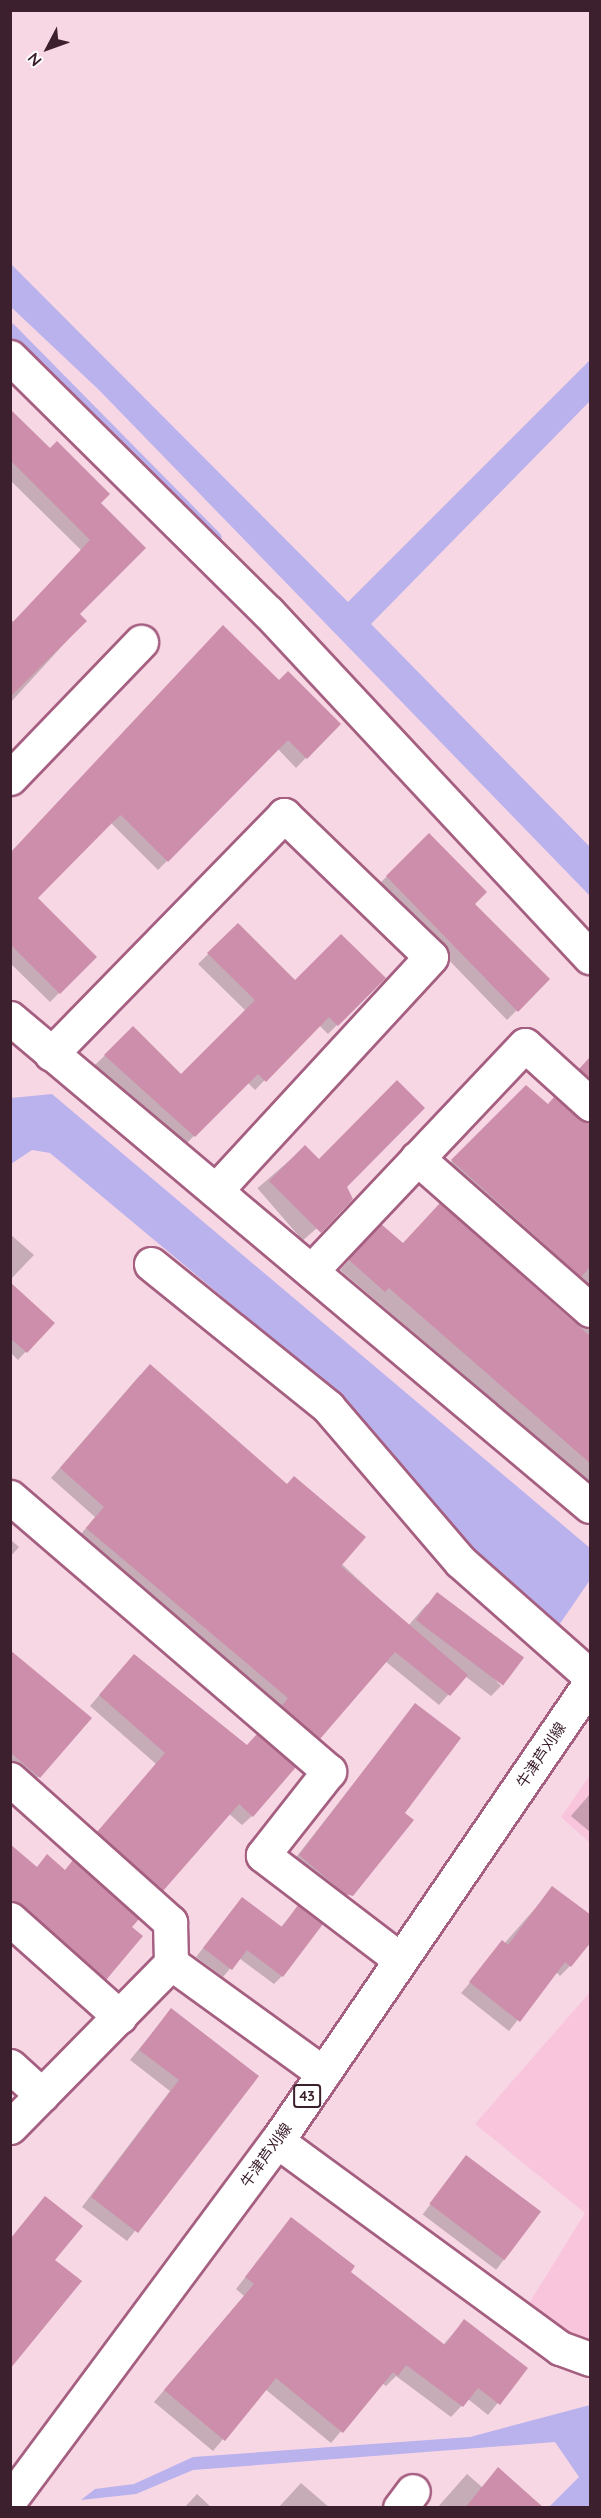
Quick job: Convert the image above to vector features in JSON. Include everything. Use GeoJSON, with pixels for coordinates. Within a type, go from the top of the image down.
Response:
{"type":"FeatureCollection","features":[{"type":"Feature","properties":{"kind":"street"},"geometry":{"type":"LineString","coordinates":[[10,357],[268,612],[591,957]]}},
{"type":"Feature","properties":{"kind":"street"},"geometry":{"type":"LineString","coordinates":[[10,778],[141,642]]}},
{"type":"Feature","properties":{"kind":"street"},"geometry":{"type":"LineString","coordinates":[[51,1054],[284,815],[431,957],[215,1191]]}},
{"type":"Feature","properties":{"kind":"street"},"geometry":{"type":"LineString","coordinates":[[10,1018],[591,1506]]}},
{"type":"Feature","properties":{"kind":"street"},"geometry":{"type":"LineString","coordinates":[[311,1271],[525,1045],[591,1104]]}},
{"type":"Feature","properties":{"kind":"street"},"geometry":{"type":"LineString","coordinates":[[417,1158],[591,1310]]}},
{"type":"Feature","properties":{"kind":"street"},"geometry":{"type":"LineString","coordinates":[[151,1264],[328,1407],[461,1562],[591,1676]]}},
{"type":"Feature","properties":{"kind":"street"},"geometry":{"type":"LineString","coordinates":[[10,1497],[329,1771],[263,1856],[401,1960]]}},
{"type":"Feature","properties":{"kind":"street","name":"牛津芦刈線"},"geometry":{"type":"LineString","coordinates":[[10,2500],[277,2141],[591,1683]]}},
{"type":"Feature","properties":{"kind":"street"},"geometry":{"type":"LineString","coordinates":[[10,1779],[170,1922],[171,1964],[10,2127]]}},
{"type":"Feature","properties":{"kind":"street"},"geometry":{"type":"LineString","coordinates":[[10,1918],[120,2017]]}},
{"type":"Feature","properties":{"kind":"street"},"geometry":{"type":"LineString","coordinates":[[171,1964],[323,2073]]}},
{"type":"Feature","properties":{"kind":"street"},"geometry":{"type":"LineString","coordinates":[[10,2066],[42,2095]]}},
{"type":"Feature","properties":{"kind":"street"},"geometry":{"type":"LineString","coordinates":[[277,2141],[560,2348],[591,2359]]}},
{"type":"Feature","properties":{"kind":"shaded area"},"geometry":{"type":"Polygon","coordinates":[[[10,263],[348,602],[590,360],[590,401],[371,624],[590,847],[590,896],[99,390],[11,307],[10,263]]]}},
{"type":"Feature","properties":{"kind":"shaded area"},"geometry":{"type":"Polygon","coordinates":[[[52,1094],[590,1548],[590,1580],[557,1628],[473,1553],[340,1395],[50,1153],[32,1150],[11,1164],[11,1098],[52,1094]]]}},
{"type":"Feature","properties":{"kind":"shaded area"},"geometry":{"type":"Polygon","coordinates":[[[590,1775],[590,1843],[561,1817],[590,1775]]]}},
{"type":"Feature","properties":{"kind":"shaded area"},"geometry":{"type":"Polygon","coordinates":[[[590,1992],[590,2378],[510,2334],[585,2213],[475,2124],[590,1992]]]}},
{"type":"Feature","properties":{"kind":"shaded area"},"geometry":{"type":"Polygon","coordinates":[[[590,2405],[590,2507],[549,2507],[579,2477],[555,2442],[193,2470],[136,2494],[81,2500],[95,2489],[134,2484],[193,2457],[470,2437],[590,2405]]]}},
{"type":"Feature","properties":{"kind":"building"},"geometry":{"type":"Polygon","coordinates":[[[10,409],[50,448],[57,441],[110,494],[101,503],[146,548],[80,614],[87,621],[10,697],[10,625],[90,540],[10,460],[10,409]]]}},
{"type":"Feature","properties":{"kind":"building"},"geometry":{"type":"Polygon","coordinates":[[[223,625],[279,680],[288,671],[341,724],[307,759],[288,740],[168,862],[121,815],[114,821],[38,898],[97,957],[60,994],[10,944],[10,853],[223,625]]]}},
{"type":"Feature","properties":{"kind":"building"},"geometry":{"type":"Polygon","coordinates":[[[429,833],[487,892],[475,904],[550,979],[518,1012],[386,876],[429,833]]]}},
{"type":"Feature","properties":{"kind":"building"},"geometry":{"type":"Polygon","coordinates":[[[238,923],[295,980],[341,934],[386,978],[338,1026],[329,1017],[266,1082],[258,1074],[195,1137],[104,1055],[133,1026],[181,1074],[255,1000],[207,953],[238,923]]]}},
{"type":"Feature","properties":{"kind":"building"},"geometry":{"type":"Polygon","coordinates":[[[591,1056],[591,1079],[579,1069],[591,1056]]]}},
{"type":"Feature","properties":{"kind":"building"},"geometry":{"type":"Polygon","coordinates":[[[397,1080],[425,1108],[347,1187],[353,1199],[321,1233],[269,1181],[305,1145],[319,1159],[397,1080]]]}},
{"type":"Feature","properties":{"kind":"building"},"geometry":{"type":"Polygon","coordinates":[[[526,1085],[548,1104],[554,1097],[591,1122],[591,1266],[581,1277],[451,1160],[526,1085]]]}},
{"type":"Feature","properties":{"kind":"building"},"geometry":{"type":"Polygon","coordinates":[[[440,1203],[591,1337],[591,1464],[389,1288],[385,1292],[348,1259],[381,1224],[403,1243],[440,1203]]]}},
{"type":"Feature","properties":{"kind":"building"},"geometry":{"type":"Polygon","coordinates":[[[10,1282],[55,1323],[27,1353],[10,1338],[10,1282]]]}},
{"type":"Feature","properties":{"kind":"building"},"geometry":{"type":"Polygon","coordinates":[[[150,1364],[287,1484],[294,1476],[366,1537],[341,1566],[468,1675],[450,1696],[395,1652],[320,1739],[282,1706],[288,1698],[86,1528],[104,1507],[60,1468],[150,1364]]]}},
{"type":"Feature","properties":{"kind":"building"},"geometry":{"type":"Polygon","coordinates":[[[437,1592],[524,1658],[503,1686],[416,1620],[437,1592]]]}},
{"type":"Feature","properties":{"kind":"building"},"geometry":{"type":"Polygon","coordinates":[[[10,1650],[92,1718],[40,1778],[10,1752],[10,1650]]]}},
{"type":"Feature","properties":{"kind":"building"},"geometry":{"type":"Polygon","coordinates":[[[134,1654],[247,1745],[257,1734],[296,1767],[253,1817],[239,1804],[163,1891],[97,1832],[165,1753],[99,1695],[134,1654]]]}},
{"type":"Feature","properties":{"kind":"building"},"geometry":{"type":"Polygon","coordinates":[[[415,1703],[461,1738],[405,1813],[414,1820],[353,1896],[345,1894],[299,1855],[415,1703]]]}},
{"type":"Feature","properties":{"kind":"building"},"geometry":{"type":"Polygon","coordinates":[[[10,1844],[37,1867],[47,1854],[65,1870],[73,1860],[139,1919],[132,1927],[143,1936],[106,1980],[10,1898],[10,1844]]]}},
{"type":"Feature","properties":{"kind":"building"},"geometry":{"type":"Polygon","coordinates":[[[552,1886],[591,1915],[591,1942],[571,1967],[565,1962],[520,2022],[469,1982],[502,1940],[508,1945],[552,1886]]]}},
{"type":"Feature","properties":{"kind":"building"},"geometry":{"type":"Polygon","coordinates":[[[242,1897],[282,1927],[298,1905],[323,1924],[283,1977],[247,1950],[232,1970],[203,1948],[242,1897]]]}},
{"type":"Feature","properties":{"kind":"building"},"geometry":{"type":"Polygon","coordinates":[[[171,2008],[259,2076],[138,2233],[91,2197],[179,2080],[139,2050],[171,2008]]]}},
{"type":"Feature","properties":{"kind":"building"},"geometry":{"type":"Polygon","coordinates":[[[466,2155],[541,2212],[504,2260],[429,2204],[466,2155]]]}},
{"type":"Feature","properties":{"kind":"building"},"geometry":{"type":"Polygon","coordinates":[[[45,2196],[83,2226],[55,2260],[82,2281],[10,2369],[10,2239],[45,2196]]]}},
{"type":"Feature","properties":{"kind":"building"},"geometry":{"type":"Polygon","coordinates":[[[291,2217],[355,2266],[351,2272],[445,2345],[464,2319],[528,2368],[500,2405],[478,2388],[463,2407],[406,2365],[398,2376],[393,2372],[343,2433],[276,2378],[225,2441],[164,2390],[254,2284],[245,2277],[291,2217]]]}},
{"type":"Feature","properties":{"kind":"building"},"geometry":{"type":"Polygon","coordinates":[[[498,2467],[544,2508],[465,2508],[498,2467]]]}},
{"type":"Feature","properties":{"kind":"waterway"},"geometry":{"type":"LineString","coordinates":[[10,329],[216,538]]}}]}
